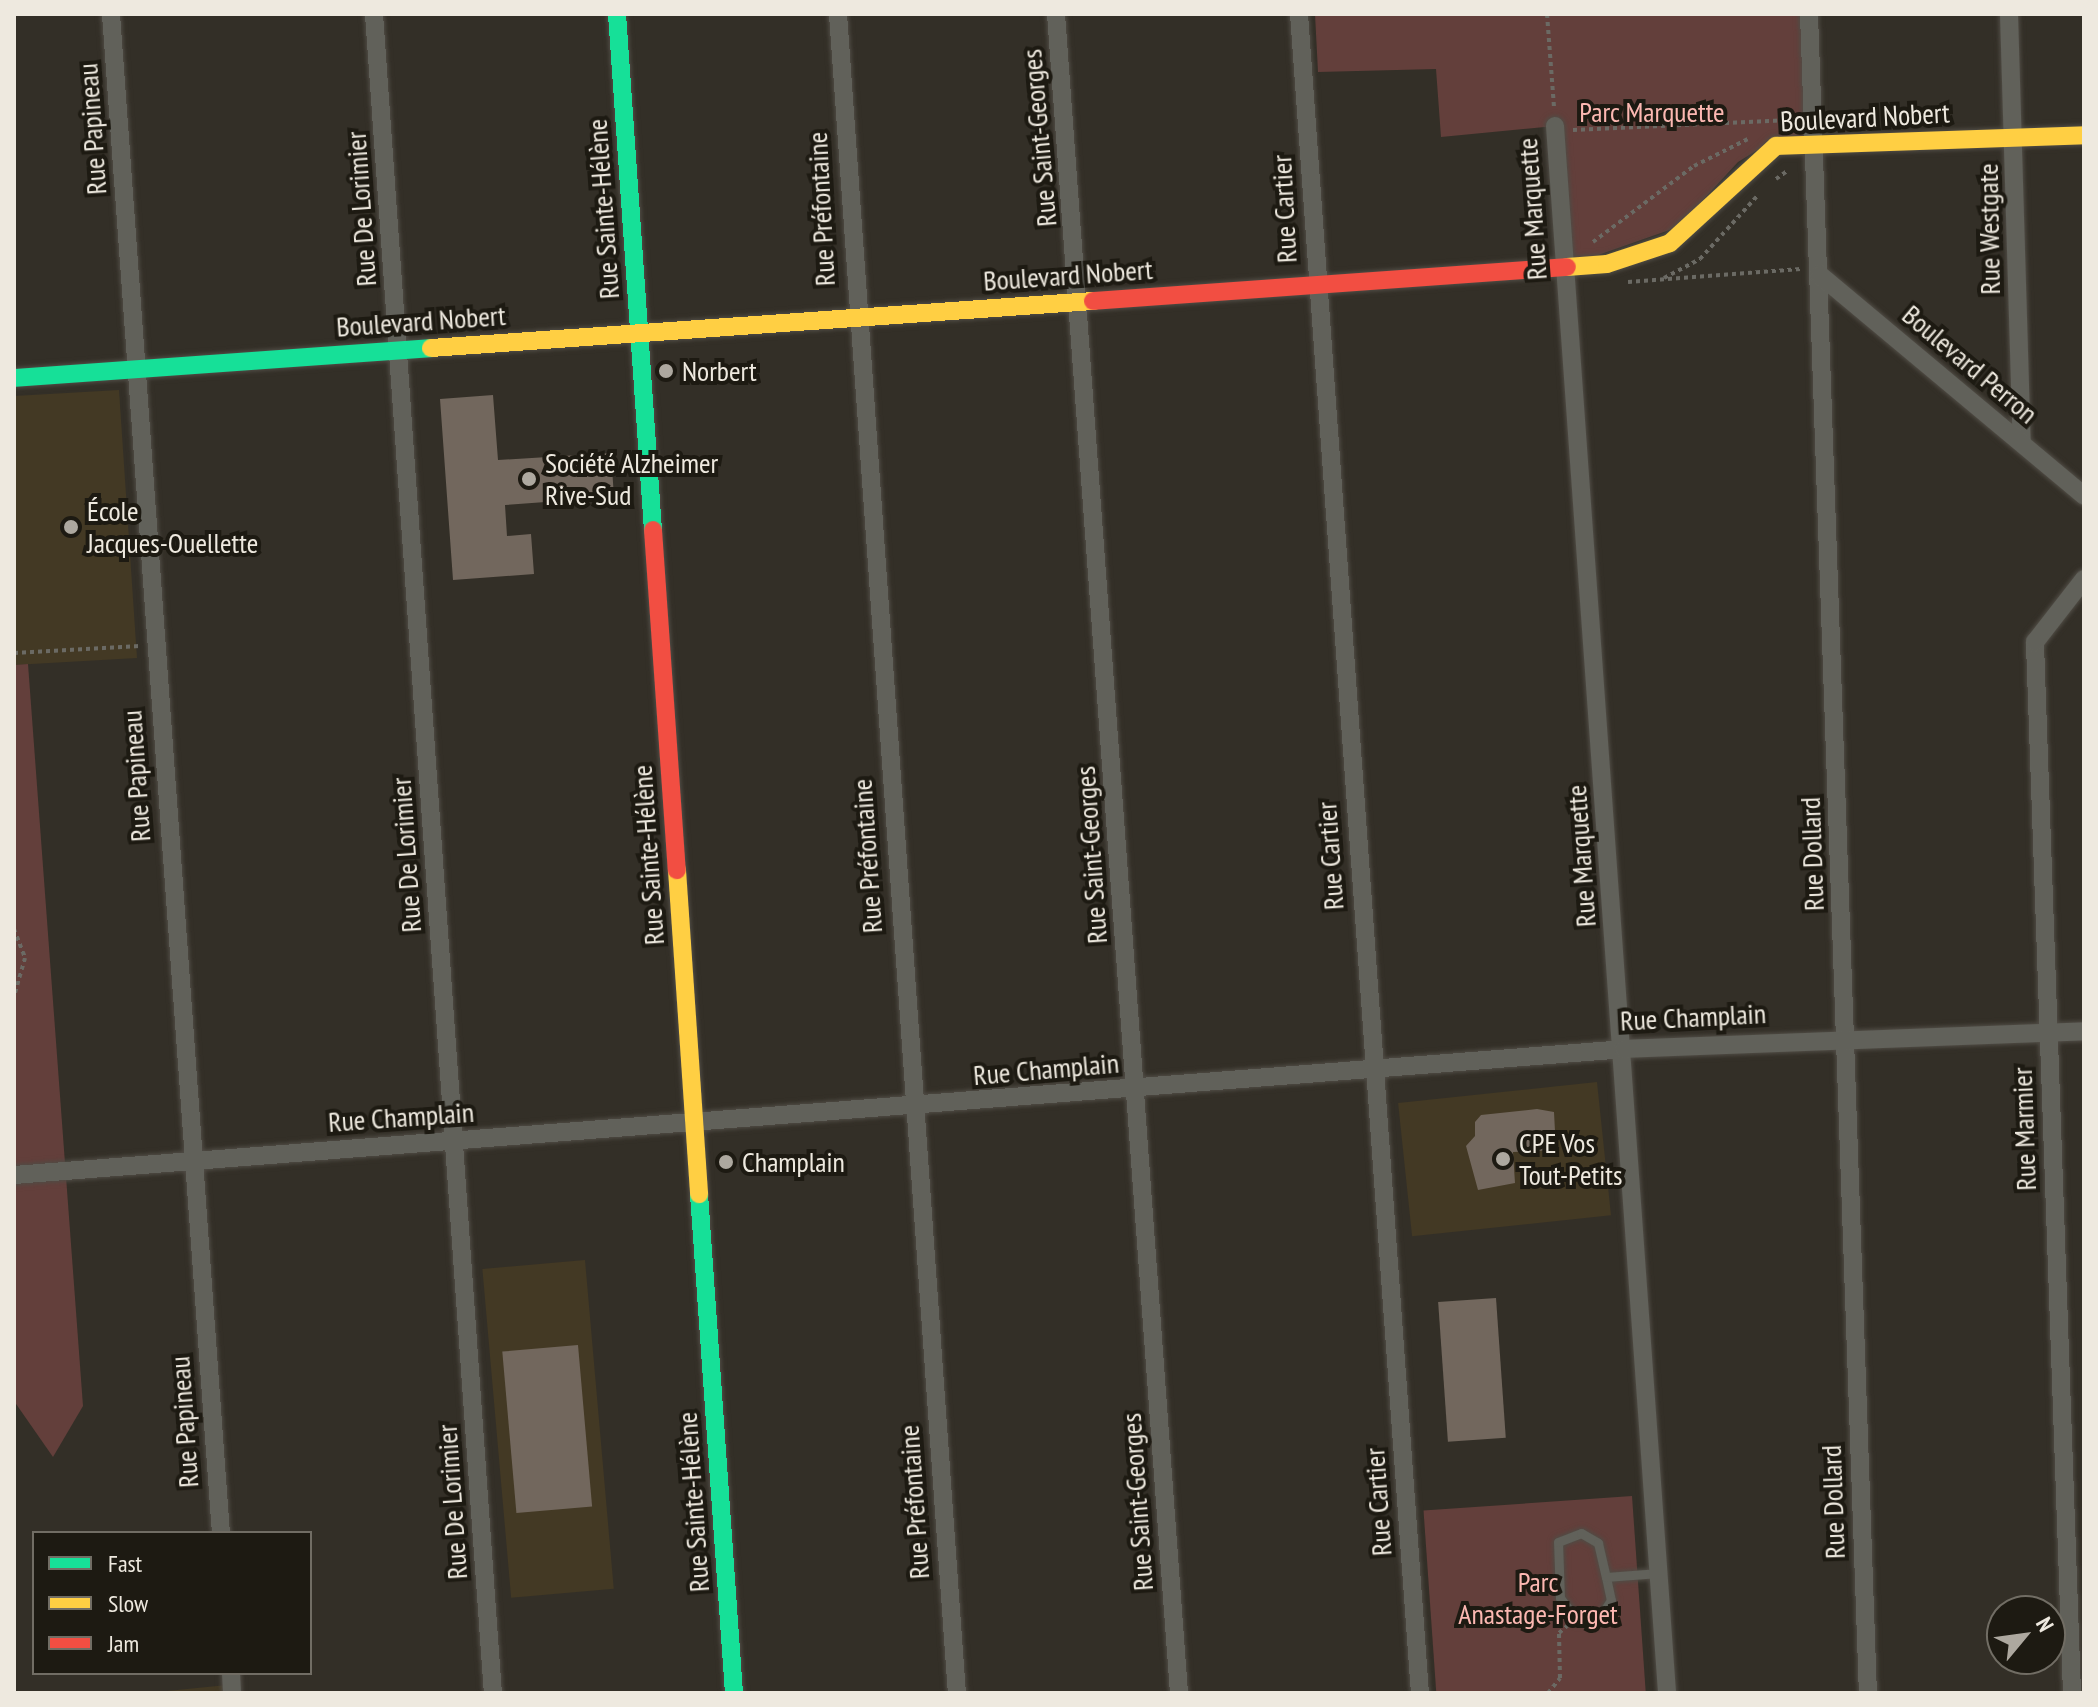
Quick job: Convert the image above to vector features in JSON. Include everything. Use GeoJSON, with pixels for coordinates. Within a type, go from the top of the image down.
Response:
{"type":"FeatureCollection","features":[{"type":"Feature","properties":{"kind":"street","name":"Rue Papineau"},"geometry":{"type":"LineString","coordinates":[[111,14],[138,369],[154,645],[221,1531]]}},
{"type":"Feature","properties":{"kind":"street","name":"Rue De Lorimier"},"geometry":{"type":"LineString","coordinates":[[374,14],[493,1693]]}},
{"type":"Feature","properties":{"kind":"street","name":"Rue Sainte-Hélène"},"geometry":{"type":"LineString","coordinates":[[617,14],[734,1693]]}},
{"type":"Feature","properties":{"kind":"street","name":"Rue Préfontaine"},"geometry":{"type":"LineString","coordinates":[[838,14],[855,318],[957,1693]]}},
{"type":"Feature","properties":{"kind":"street","name":"Rue Saint-Georges"},"geometry":{"type":"LineString","coordinates":[[1056,14],[1082,302],[1179,1693]]}},
{"type":"Feature","properties":{"kind":"street","name":"Rue Cartier"},"geometry":{"type":"LineString","coordinates":[[1299,14],[1316,285],[1420,1693]]}},
{"type":"Feature","properties":{"kind":"street","name":"Rue Dollard"},"geometry":{"type":"LineString","coordinates":[[1809,14],[1868,1693]]}},
{"type":"Feature","properties":{"kind":"street","name":"Rue Westgate"},"geometry":{"type":"LineString","coordinates":[[2009,14],[2022,443]]}},
{"type":"Feature","properties":{"kind":"street","name":"Rue Marquette"},"geometry":{"type":"LineString","coordinates":[[1555,126],[1624,1049],[1667,1693]]}},
{"type":"Feature","properties":{"kind":"street","name":"Boulevard Nobert"},"geometry":{"type":"LineString","coordinates":[[14,378],[1564,267],[1640,258],[1670,243],[1776,146],[2084,135]]}},
{"type":"Feature","properties":{"kind":"street","name":"Boulevard Perron"},"geometry":{"type":"LineString","coordinates":[[1820,275],[2084,496]]}},
{"type":"Feature","properties":{"kind":"street","name":"Rue Marmier"},"geometry":{"type":"LineString","coordinates":[[2072,1693],[2035,642],[2084,579]]}},
{"type":"Feature","properties":{"kind":"street","name":"Rue Champlain"},"geometry":{"type":"LineString","coordinates":[[14,1175],[914,1110],[1373,1067],[1624,1049],[1846,1036],[2084,1031]]}},
{"type":"Feature","properties":{"kind":"lane"},"geometry":{"type":"LineString","coordinates":[[1581,1533],[1598,1543],[1606,1577],[1611,1600],[1598,1620],[1576,1619],[1560,1598],[1558,1542],[1581,1533]]}},
{"type":"Feature","properties":{"kind":"lane"},"geometry":{"type":"LineString","coordinates":[[1606,1577],[1659,1573]]}},
{"type":"Feature","properties":{"kind":"path","name":"Rue Marquette"},"geometry":{"type":"LineString","coordinates":[[1547,14],[1555,126]]}},
{"type":"Feature","properties":{"kind":"path"},"geometry":{"type":"LineString","coordinates":[[1555,126],[1577,131],[1791,120]]}},
{"type":"Feature","properties":{"kind":"path"},"geometry":{"type":"LineString","coordinates":[[1662,280],[1700,259],[1787,171]]}},
{"type":"Feature","properties":{"kind":"path"},"geometry":{"type":"LineString","coordinates":[[1616,283],[1801,269]]}},
{"type":"Feature","properties":{"kind":"path"},"geometry":{"type":"LineString","coordinates":[[14,653],[154,645]]}},
{"type":"Feature","properties":{"kind":"path"},"geometry":{"type":"LineString","coordinates":[[14,929],[25,958],[14,996]]}},
{"type":"Feature","properties":{"kind":"path"},"geometry":{"type":"LineString","coordinates":[[1548,1693],[1560,1678],[1559,1633],[1576,1619]]}},
{"type":"Feature","properties":{"kind":"shaded area","name":"École Jacques-Ouellette"},"geometry":{"type":"Polygon","coordinates":[[[119,390],[137,658],[14,665],[14,396],[119,390]]]}},
{"type":"Feature","properties":{"kind":"shaded area","name":"CPE Vos Tout-Petits"},"geometry":{"type":"Polygon","coordinates":[[[1597,1082],[1611,1215],[1412,1236],[1398,1103],[1597,1082]]]}},
{"type":"Feature","properties":{"kind":"shaded area"},"geometry":{"type":"Polygon","coordinates":[[[585,1260],[614,1589],[511,1598],[482,1269],[585,1260]]]}},
{"type":"Feature","properties":{"kind":"shaded area"},"geometry":{"type":"Polygon","coordinates":[[[227,1685],[228,1693],[147,1693],[227,1685]]]}},
{"type":"Feature","properties":{"kind":"green space","name":"Parc Marquette"},"geometry":{"type":"Polygon","coordinates":[[[1315,14],[1804,14],[1815,145],[1764,146],[1738,162],[1678,227],[1564,267],[1555,126],[1441,137],[1436,69],[1318,72],[1315,14]]]}},
{"type":"Feature","properties":{"kind":"green space"},"geometry":{"type":"Polygon","coordinates":[[[28,664],[83,1406],[53,1457],[14,1401],[14,665],[28,664]]]}},
{"type":"Feature","properties":{"kind":"green space","name":"Parc Anastage-Forget"},"geometry":{"type":"Polygon","coordinates":[[[1632,1496],[1646,1693],[1436,1693],[1424,1511],[1632,1496]]]}},
{"type":"Feature","properties":{"kind":"building","name":"Société Alzheimer Rive-Sud"},"geometry":{"type":"Polygon","coordinates":[[[493,395],[498,460],[611,453],[614,497],[505,505],[507,536],[531,534],[534,574],[453,580],[440,399],[493,395]]]}},
{"type":"Feature","properties":{"kind":"building"},"geometry":{"type":"Polygon","coordinates":[[[1537,1109],[1554,1112],[1556,1150],[1513,1152],[1515,1183],[1478,1190],[1466,1146],[1475,1136],[1475,1122],[1481,1115],[1537,1109]]]}},
{"type":"Feature","properties":{"kind":"building"},"geometry":{"type":"Polygon","coordinates":[[[1496,1298],[1506,1438],[1448,1442],[1438,1302],[1496,1298]]]}},
{"type":"Feature","properties":{"kind":"building"},"geometry":{"type":"Polygon","coordinates":[[[578,1345],[592,1506],[516,1513],[502,1352],[578,1345]]]}},
{"type":"Feature","properties":{"kind":"traffic: fast"},"geometry":{"type":"LineString","coordinates":[[617,14],[653,530]]}},
{"type":"Feature","properties":{"kind":"traffic: fast"},"geometry":{"type":"LineString","coordinates":[[14,378],[431,348]]}},
{"type":"Feature","properties":{"kind":"traffic: fast"},"geometry":{"type":"LineString","coordinates":[[699,1194],[734,1693]]}},
{"type":"Feature","properties":{"kind":"traffic: slow"},"geometry":{"type":"LineString","coordinates":[[1567,267],[1607,264],[1670,243],[1776,146],[2084,135]]}},
{"type":"Feature","properties":{"kind":"traffic: slow"},"geometry":{"type":"LineString","coordinates":[[431,348],[1093,301]]}},
{"type":"Feature","properties":{"kind":"traffic: slow"},"geometry":{"type":"LineString","coordinates":[[677,870],[699,1194]]}},
{"type":"Feature","properties":{"kind":"traffic: jam"},"geometry":{"type":"LineString","coordinates":[[1093,301],[1567,267]]}},
{"type":"Feature","properties":{"kind":"traffic: jam"},"geometry":{"type":"LineString","coordinates":[[653,530],[677,870]]}},
{"type":"Feature","properties":{"kind":"place","name":"Norbert"},"geometry":{"type":"Point","coordinates":[666,371]}},
{"type":"Feature","properties":{"kind":"place","name":"Société Alzheimer Rive-Sud"},"geometry":{"type":"Point","coordinates":[529,479]}},
{"type":"Feature","properties":{"kind":"place","name":"École Jacques-Ouellette"},"geometry":{"type":"Point","coordinates":[71,527]}},
{"type":"Feature","properties":{"kind":"place","name":"CPE Vos Tout-Petits"},"geometry":{"type":"Point","coordinates":[1503,1159]}},
{"type":"Feature","properties":{"kind":"place","name":"Champlain"},"geometry":{"type":"Point","coordinates":[726,1162]}}]}
